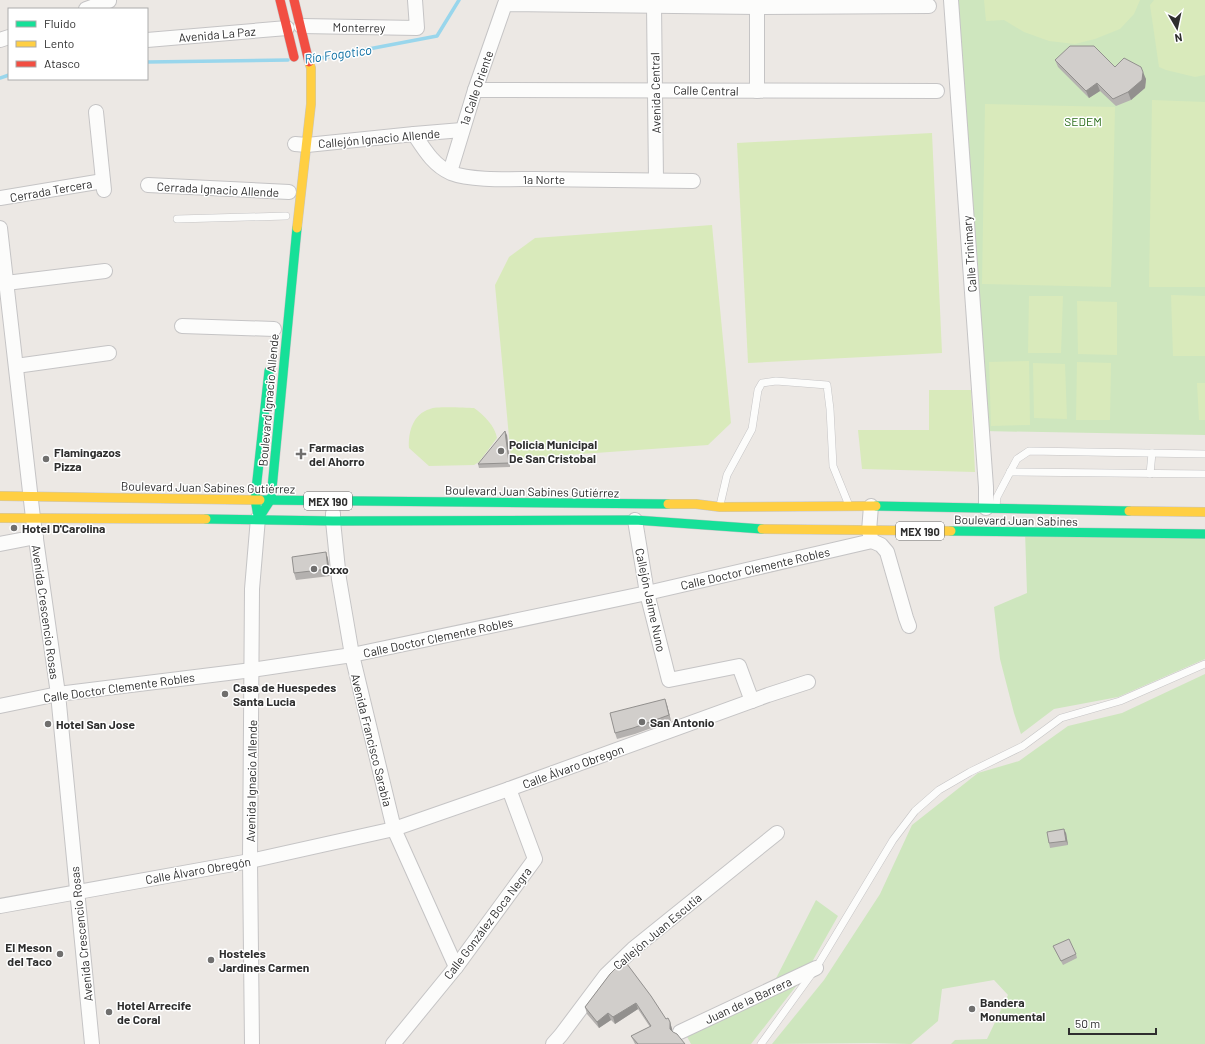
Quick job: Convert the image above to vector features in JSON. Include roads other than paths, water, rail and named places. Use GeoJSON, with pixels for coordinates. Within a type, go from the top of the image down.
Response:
{"type":"FeatureCollection","features":[{"type":"Feature","properties":{"kind":"main road"},"geometry":{"type":"LineString","coordinates":[[280,0],[296,64]]}},
{"type":"Feature","properties":{"kind":"main road","name":"Boulevard Ignacio Allende"},"geometry":{"type":"LineString","coordinates":[[258,518],[271,499],[300,200],[298,144],[311,104],[311,68],[294,0]]}},
{"type":"Feature","properties":{"kind":"main road"},"geometry":{"type":"LineString","coordinates":[[286,220],[289,188]]}},
{"type":"Feature","properties":{"kind":"main road","name":"Boulevard Ignacio Allende"},"geometry":{"type":"LineString","coordinates":[[258,518],[255,499],[270,364]]}},
{"type":"Feature","properties":{"kind":"main road","name":"Boulevard Juan Sabines Gutiérrez"},"geometry":{"type":"LineString","coordinates":[[0,496],[656,505]]}},
{"type":"Feature","properties":{"kind":"main road","name":"Boulevard Juan Sabines"},"geometry":{"type":"LineString","coordinates":[[656,505],[696,504],[720,507],[871,506],[1205,512]]}},
{"type":"Feature","properties":{"kind":"main road","name":"MEX 190"},"geometry":{"type":"LineString","coordinates":[[0,518],[258,518],[333,521],[635,520]]}},
{"type":"Feature","properties":{"kind":"main road","name":"Boulevard Juan Sabines"},"geometry":{"type":"LineString","coordinates":[[635,520],[870,536],[1205,534]]}},
{"type":"Feature","properties":{"kind":"street","name":"Monterrey"},"geometry":{"type":"LineString","coordinates":[[302,32],[417,28],[415,0]]}},
{"type":"Feature","properties":{"kind":"street","name":"Calle Trinimary"},"geometry":{"type":"LineString","coordinates":[[951,0],[986,487],[991,508]]}},
{"type":"Feature","properties":{"kind":"street"},"geometry":{"type":"LineString","coordinates":[[90,8],[110,3]]}},
{"type":"Feature","properties":{"kind":"street","name":"1a Calle Oriente"},"geometry":{"type":"LineString","coordinates":[[450,172],[475,90],[505,4],[654,5]]}},
{"type":"Feature","properties":{"kind":"street"},"geometry":{"type":"LineString","coordinates":[[654,5],[757,7],[929,6]]}},
{"type":"Feature","properties":{"kind":"street","name":"Avenida Central"},"geometry":{"type":"LineString","coordinates":[[654,5],[656,180]]}},
{"type":"Feature","properties":{"kind":"street"},"geometry":{"type":"LineString","coordinates":[[757,7],[757,91]]}},
{"type":"Feature","properties":{"kind":"street","name":"Avenida La Paz"},"geometry":{"type":"LineString","coordinates":[[148,40],[288,31]]}},
{"type":"Feature","properties":{"kind":"street","name":"Calle Central"},"geometry":{"type":"LineString","coordinates":[[475,90],[937,91]]}},
{"type":"Feature","properties":{"kind":"street","name":"Cerrada Tercera"},"geometry":{"type":"LineString","coordinates":[[0,198],[103,185],[96,112]]}},
{"type":"Feature","properties":{"kind":"street","name":"Callejón Ignacio Allende"},"geometry":{"type":"LineString","coordinates":[[298,144],[462,130]]}},
{"type":"Feature","properties":{"kind":"street","name":"1a Norte"},"geometry":{"type":"LineString","coordinates":[[414,134],[438,165],[462,177],[502,179],[693,181]]}},
{"type":"Feature","properties":{"kind":"street","name":"Cerrada Ignacio Allende"},"geometry":{"type":"LineString","coordinates":[[148,186],[289,188]]}},
{"type":"Feature","properties":{"kind":"street","name":"Avenida Crescencio Rosas"},"geometry":{"type":"LineString","coordinates":[[0,228],[33,518],[58,694],[92,1044]]}},
{"type":"Feature","properties":{"kind":"street"},"geometry":{"type":"LineString","coordinates":[[6,283],[105,272]]}},
{"type":"Feature","properties":{"kind":"street"},"geometry":{"type":"LineString","coordinates":[[182,326],[274,328]]}},
{"type":"Feature","properties":{"kind":"street"},"geometry":{"type":"LineString","coordinates":[[16,366],[109,353]]}},
{"type":"Feature","properties":{"kind":"street","name":"Avenida Francisco Sarabia"},"geometry":{"type":"LineString","coordinates":[[335,501],[333,521],[339,579],[352,655],[394,829],[456,967]]}},
{"type":"Feature","properties":{"kind":"street"},"geometry":{"type":"LineString","coordinates":[[871,506],[870,536],[887,552],[909,626]]}},
{"type":"Feature","properties":{"kind":"street","name":"Avenida Ignacio Allende"},"geometry":{"type":"LineString","coordinates":[[252,1044],[250,861],[252,589],[258,518]]}},
{"type":"Feature","properties":{"kind":"street","name":"Callejón Jaime Nuno"},"geometry":{"type":"LineString","coordinates":[[635,520],[647,593],[669,680],[739,666],[752,701]]}},
{"type":"Feature","properties":{"kind":"street","name":"Calle Doctor Clemente Robles"},"geometry":{"type":"LineString","coordinates":[[0,706],[58,694],[252,670],[352,655],[647,593],[870,536]]}},
{"type":"Feature","properties":{"kind":"street"},"geometry":{"type":"LineString","coordinates":[[0,544],[36,537]]}},
{"type":"Feature","properties":{"kind":"street","name":"Calle Álvaro Obregon"},"geometry":{"type":"LineString","coordinates":[[394,829],[808,682]]}},
{"type":"Feature","properties":{"kind":"street","name":"Calle González Boca Negra"},"geometry":{"type":"LineString","coordinates":[[393,1044],[456,967],[535,859],[509,789]]}},
{"type":"Feature","properties":{"kind":"street","name":"Calle Álvaro Obregón"},"geometry":{"type":"LineString","coordinates":[[0,906],[76,891],[250,861],[394,829]]}},
{"type":"Feature","properties":{"kind":"street","name":"Callejón Juan Escutia"},"geometry":{"type":"LineString","coordinates":[[553,1044],[606,975],[632,949],[777,833]]}},
{"type":"Feature","properties":{"kind":"street","name":"Juan de la Barrera"},"geometry":{"type":"LineString","coordinates":[[680,1032],[816,968]]}},
{"type":"Feature","properties":{"kind":"lane"},"geometry":{"type":"LineString","coordinates":[[177,219],[286,220]]}},
{"type":"Feature","properties":{"kind":"lane"},"geometry":{"type":"LineString","coordinates":[[720,507],[727,474],[752,429],[758,390],[762,384],[776,381],[827,385],[830,409],[833,466],[849,506]]}},
{"type":"Feature","properties":{"kind":"lane"},"geometry":{"type":"LineString","coordinates":[[991,508],[1017,459],[1029,451],[1205,454]]}},
{"type":"Feature","properties":{"kind":"lane"},"geometry":{"type":"LineString","coordinates":[[1150,474],[1152,453]]}},
{"type":"Feature","properties":{"kind":"lane"},"geometry":{"type":"LineString","coordinates":[[1010,472],[1205,474]]}},
{"type":"Feature","properties":{"kind":"lane"},"geometry":{"type":"LineString","coordinates":[[761,1044],[816,968],[893,840],[915,811],[939,790],[970,772],[1023,746],[1061,718],[1120,701],[1205,664]]}},
{"type":"Feature","properties":{"kind":"waterway","name":"Río Fogotico"},"geometry":{"type":"LineString","coordinates":[[316,59],[437,36],[459,0]]}},
{"type":"Feature","properties":{"kind":"waterway","name":"Río Fogotico"},"geometry":{"type":"LineString","coordinates":[[148,62],[288,60]]}},
{"type":"Feature","properties":{"kind":"waterway","name":"Río Fogotico"},"geometry":{"type":"LineString","coordinates":[[0,78],[8,75]]}},
{"type":"Feature","properties":{"kind":"place","name":"Policia Municipal De San Cristobal"},"geometry":{"type":"Point","coordinates":[501,451]}},
{"type":"Feature","properties":{"kind":"place","name":"Farmacias del Ahorro"},"geometry":{"type":"Point","coordinates":[301,454]}},
{"type":"Feature","properties":{"kind":"place","name":"Flamingazos Pizza"},"geometry":{"type":"Point","coordinates":[46,459]}},
{"type":"Feature","properties":{"kind":"place","name":"Hotel D'Carolina"},"geometry":{"type":"Point","coordinates":[14,528]}},
{"type":"Feature","properties":{"kind":"place","name":"Oxxo"},"geometry":{"type":"Point","coordinates":[314,569]}},
{"type":"Feature","properties":{"kind":"place","name":"Casa de Huespedes Santa Lucia"},"geometry":{"type":"Point","coordinates":[225,694]}},
{"type":"Feature","properties":{"kind":"place","name":"San Antonio"},"geometry":{"type":"Point","coordinates":[642,722]}},
{"type":"Feature","properties":{"kind":"place","name":"Hotel San Jose"},"geometry":{"type":"Point","coordinates":[48,724]}},
{"type":"Feature","properties":{"kind":"place","name":"El Meson del Taco"},"geometry":{"type":"Point","coordinates":[60,954]}},
{"type":"Feature","properties":{"kind":"place","name":"Hosteles Jardines Carmen"},"geometry":{"type":"Point","coordinates":[211,960]}},
{"type":"Feature","properties":{"kind":"place","name":"Bandera Monumental"},"geometry":{"type":"Point","coordinates":[972,1009]}},
{"type":"Feature","properties":{"kind":"place","name":"Hotel Arrecife de Coral"},"geometry":{"type":"Point","coordinates":[109,1012]}},
{"type":"Feature","properties":{"kind":"park label","name":"SEDEM"},"geometry":{"type":"Point","coordinates":[1083,121]}}]}
